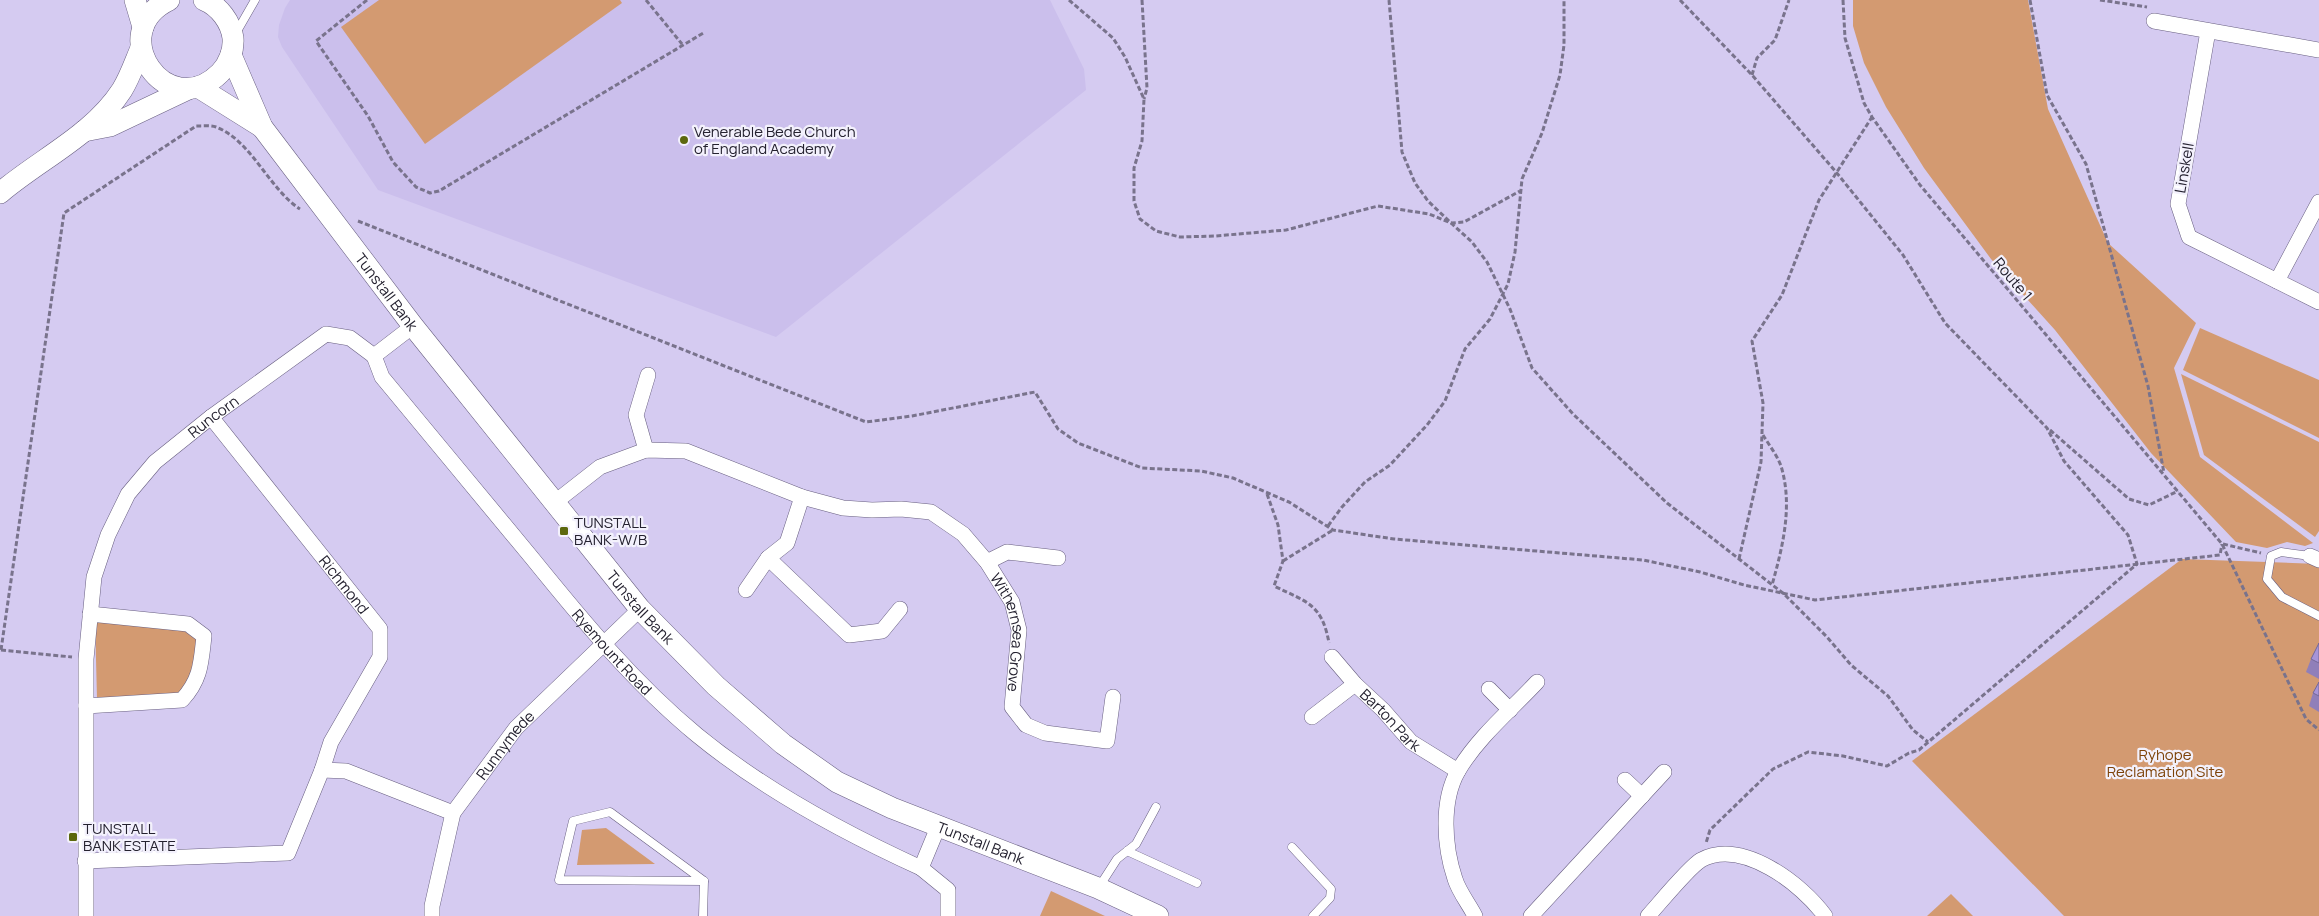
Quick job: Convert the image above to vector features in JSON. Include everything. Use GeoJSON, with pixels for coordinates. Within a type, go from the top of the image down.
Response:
{"type":"FeatureCollection","features":[{"type":"Feature","properties":{"kind":"main road","name":"Tunstall Bank"},"geometry":{"type":"LineString","coordinates":[[135,0],[150,71],[166,84],[193,88],[262,127]]}},
{"type":"Feature","properties":{"kind":"main road"},"geometry":{"type":"LineString","coordinates":[[0,193],[21,175],[83,131],[107,109],[122,90],[151,12],[169,0]]}},
{"type":"Feature","properties":{"kind":"main road","name":"Tunstall Bank"},"geometry":{"type":"LineString","coordinates":[[204,0],[211,3],[228,20],[232,47],[262,127],[413,326],[640,609],[716,686],[783,744],[838,782],[938,827],[1098,888],[1158,916]]}},
{"type":"Feature","properties":{"kind":"main road"},"geometry":{"type":"LineString","coordinates":[[83,131],[110,126],[212,81],[226,68],[232,47]]}},
{"type":"Feature","properties":{"kind":"street"},"geometry":{"type":"LineString","coordinates":[[2154,22],[2319,50]]}},
{"type":"Feature","properties":{"kind":"street","name":"Linskell"},"geometry":{"type":"LineString","coordinates":[[2208,31],[2178,204],[2189,237],[2319,302]]}},
{"type":"Feature","properties":{"kind":"street"},"geometry":{"type":"LineString","coordinates":[[2277,281],[2319,202]]}},
{"type":"Feature","properties":{"kind":"street"},"geometry":{"type":"LineString","coordinates":[[374,356],[413,326]]}},
{"type":"Feature","properties":{"kind":"street","name":"Runcorn"},"geometry":{"type":"LineString","coordinates":[[86,916],[86,659],[90,614],[94,577],[108,535],[128,494],[155,462],[211,417],[326,334],[350,338],[374,356]]}},
{"type":"Feature","properties":{"kind":"street","name":"Ryemount Road"},"geometry":{"type":"LineString","coordinates":[[374,356],[382,377],[603,645],[651,693],[698,735],[764,783],[850,835],[921,868],[948,890],[948,916]]}},
{"type":"Feature","properties":{"kind":"street"},"geometry":{"type":"LineString","coordinates":[[646,450],[636,415],[648,375]]}},
{"type":"Feature","properties":{"kind":"street","name":"Richmond"},"geometry":{"type":"LineString","coordinates":[[85,861],[288,853],[322,770],[331,742],[380,657],[380,629],[211,417]]}},
{"type":"Feature","properties":{"kind":"street","name":"Withernsea Grove"},"geometry":{"type":"LineString","coordinates":[[554,503],[600,468],[646,450],[686,450],[802,497],[843,508],[872,510],[902,509],[931,512],[963,534],[987,562],[1012,602],[1019,630],[1012,707],[1026,725],[1045,733],[1107,741],[1113,697]]}},
{"type":"Feature","properties":{"kind":"street"},"geometry":{"type":"LineString","coordinates":[[746,590],[768,558],[787,543],[802,497]]}},
{"type":"Feature","properties":{"kind":"street","name":"Withernsea Grove"},"geometry":{"type":"LineString","coordinates":[[987,562],[1007,552],[1058,558]]}},
{"type":"Feature","properties":{"kind":"street"},"geometry":{"type":"LineString","coordinates":[[768,558],[849,635],[882,631],[900,609]]}},
{"type":"Feature","properties":{"kind":"street","name":"Runnymede"},"geometry":{"type":"LineString","coordinates":[[432,916],[432,906],[453,814],[516,728],[640,609]]}},
{"type":"Feature","properties":{"kind":"street"},"geometry":{"type":"LineString","coordinates":[[86,706],[182,700],[192,688],[199,673],[204,636],[188,624],[90,614]]}},
{"type":"Feature","properties":{"kind":"street","name":"Barton Park"},"geometry":{"type":"LineString","coordinates":[[1332,658],[1355,684],[1383,710],[1411,742],[1458,771]]}},
{"type":"Feature","properties":{"kind":"street"},"geometry":{"type":"LineString","coordinates":[[1475,916],[1455,880],[1447,842],[1446,813],[1458,771],[1484,736],[1537,682]]}},
{"type":"Feature","properties":{"kind":"street"},"geometry":{"type":"LineString","coordinates":[[1312,717],[1355,684]]}},
{"type":"Feature","properties":{"kind":"street"},"geometry":{"type":"LineString","coordinates":[[1488,689],[1510,710]]}},
{"type":"Feature","properties":{"kind":"street"},"geometry":{"type":"LineString","coordinates":[[322,770],[346,771],[453,814]]}},
{"type":"Feature","properties":{"kind":"street"},"geometry":{"type":"LineString","coordinates":[[1531,916],[1664,772]]}},
{"type":"Feature","properties":{"kind":"street"},"geometry":{"type":"LineString","coordinates":[[1625,780],[1642,796]]}},
{"type":"Feature","properties":{"kind":"street"},"geometry":{"type":"LineString","coordinates":[[921,868],[938,827]]}},
{"type":"Feature","properties":{"kind":"street"},"geometry":{"type":"LineString","coordinates":[[1648,916],[1700,861],[1717,854],[1732,856],[1770,867],[1794,883],[1825,916]]}},
{"type":"Feature","properties":{"kind":"lane"},"geometry":{"type":"LineString","coordinates":[[232,47],[255,0]]}},
{"type":"Feature","properties":{"kind":"lane"},"geometry":{"type":"LineString","coordinates":[[2314,558],[2281,552],[2271,556],[2267,579],[2282,597],[2319,616]]}},
{"type":"Feature","properties":{"kind":"lane"},"geometry":{"type":"LineString","coordinates":[[1098,888],[1117,858],[1136,844],[1156,807]]}},
{"type":"Feature","properties":{"kind":"lane"},"geometry":{"type":"LineString","coordinates":[[610,812],[704,881],[559,880],[573,821],[610,812]]}},
{"type":"Feature","properties":{"kind":"lane"},"geometry":{"type":"LineString","coordinates":[[1292,847],[1331,889],[1330,898],[1313,916]]}},
{"type":"Feature","properties":{"kind":"lane"},"geometry":{"type":"LineString","coordinates":[[1127,851],[1197,883]]}},
{"type":"Feature","properties":{"kind":"lane"},"geometry":{"type":"LineString","coordinates":[[703,916],[704,881]]}},
{"type":"Feature","properties":{"kind":"path"},"geometry":{"type":"LineString","coordinates":[[366,0],[316,41],[368,116],[394,162],[416,187],[430,193],[439,191],[682,44],[705,32]]}},
{"type":"Feature","properties":{"kind":"path"},"geometry":{"type":"LineString","coordinates":[[646,0],[682,44]]}},
{"type":"Feature","properties":{"kind":"path"},"geometry":{"type":"LineString","coordinates":[[1069,0],[1113,38],[1125,57],[1144,99]]}},
{"type":"Feature","properties":{"kind":"path"},"geometry":{"type":"LineString","coordinates":[[1142,0],[1147,88],[1144,99],[1142,141],[1134,168],[1134,201],[1140,220],[1156,231],[1180,237],[1286,230],[1378,206],[1430,214],[1451,223],[1464,222],[1521,191]]}},
{"type":"Feature","properties":{"kind":"path"},"geometry":{"type":"LineString","coordinates":[[1389,0],[1402,152],[1414,184],[1428,201],[1472,242],[1487,262],[1503,294],[1532,368],[1572,414],[1667,502],[1784,594],[1827,637],[1851,666],[1888,696],[1913,730],[1928,742]]}},
{"type":"Feature","properties":{"kind":"path"},"geometry":{"type":"LineString","coordinates":[[1328,526],[1342,506],[1365,482],[1390,465],[1427,425],[1444,401],[1465,349],[1490,319],[1508,284],[1515,252],[1522,179],[1542,133],[1560,75],[1564,45],[1564,0]]}},
{"type":"Feature","properties":{"kind":"path"},"geometry":{"type":"LineString","coordinates":[[1680,0],[1752,75],[1836,172],[1903,255],[1946,323],[2047,428],[2129,499],[2149,505],[2178,491]]}},
{"type":"Feature","properties":{"kind":"path"},"geometry":{"type":"LineString","coordinates":[[1752,75],[1757,58],[1775,40],[1789,0]]}},
{"type":"Feature","properties":{"kind":"path","name":"Route 1"},"geometry":{"type":"LineString","coordinates":[[1844,0],[1845,38],[1864,103],[1872,118],[1920,185],[2222,544],[2306,719],[2319,730]]}},
{"type":"Feature","properties":{"kind":"path"},"geometry":{"type":"LineString","coordinates":[[2030,0],[2047,95],[2086,164],[2148,386],[2164,474]]}},
{"type":"Feature","properties":{"kind":"path"},"geometry":{"type":"LineString","coordinates":[[2100,0],[2151,7],[2154,22]]}},
{"type":"Feature","properties":{"kind":"path"},"geometry":{"type":"LineString","coordinates":[[1739,559],[1761,462],[1763,434],[1763,403],[1752,341],[1782,295],[1819,200],[1872,118]]}},
{"type":"Feature","properties":{"kind":"path"},"geometry":{"type":"LineString","coordinates":[[86,659],[1,650],[64,213],[196,126],[214,127],[230,135],[247,152],[288,201],[303,212]]}},
{"type":"Feature","properties":{"kind":"path"},"geometry":{"type":"LineString","coordinates":[[356,220],[866,422],[912,416],[1035,392],[1058,429],[1078,443],[1142,468],[1201,471],[1233,478],[1306,511],[1333,530],[1394,539],[1643,560],[1815,600],[2220,555],[2222,544],[2271,556]]}},
{"type":"Feature","properties":{"kind":"path"},"geometry":{"type":"LineString","coordinates":[[2047,428],[2064,461],[2128,534],[2137,564]]}},
{"type":"Feature","properties":{"kind":"path"},"geometry":{"type":"LineString","coordinates":[[1763,434],[1780,464],[1787,495],[1782,550],[1772,585]]}},
{"type":"Feature","properties":{"kind":"path"},"geometry":{"type":"LineString","coordinates":[[1267,494],[1278,525],[1283,561],[1274,586],[1312,604],[1326,626],[1332,658]]}},
{"type":"Feature","properties":{"kind":"path"},"geometry":{"type":"LineString","coordinates":[[1283,561],[1333,530]]}},
{"type":"Feature","properties":{"kind":"path"},"geometry":{"type":"LineString","coordinates":[[1700,861],[1710,830],[1773,768],[1808,752],[1843,756],[1887,766],[1909,752],[1919,750],[2137,564]]}},
{"type":"Feature","properties":{"kind":"shaded area","name":"Venerable Bede Church of England Academy"},"geometry":{"type":"Polygon","coordinates":[[[290,0],[1050,0],[1084,69],[1086,90],[776,337],[378,190],[282,47],[278,37],[279,25],[290,0]]]}},
{"type":"Feature","properties":{"kind":"green space"},"geometry":{"type":"Polygon","coordinates":[[[379,0],[620,0],[622,3],[425,144],[341,27],[379,0]]]}},
{"type":"Feature","properties":{"kind":"green space"},"geometry":{"type":"Polygon","coordinates":[[[1853,0],[2028,0],[2048,109],[2108,243],[2196,323],[2174,368],[2200,457],[2313,543],[2305,546],[2287,542],[2267,548],[2236,542],[2151,453],[2055,330],[1991,259],[1924,168],[1886,107],[1864,63],[1853,26],[1853,0]]]}},
{"type":"Feature","properties":{"kind":"green space"},"geometry":{"type":"Polygon","coordinates":[[[2200,328],[2319,380],[2319,438],[2183,370],[2200,328]]]}},
{"type":"Feature","properties":{"kind":"green space"},"geometry":{"type":"Polygon","coordinates":[[[2181,374],[2319,442],[2319,531],[2315,537],[2204,455],[2181,374]]]}},
{"type":"Feature","properties":{"kind":"green space","name":"Ryhope Reclamation Site"},"geometry":{"type":"Polygon","coordinates":[[[2182,559],[2319,564],[2319,916],[2064,916],[1912,761],[2182,559]]]}},
{"type":"Feature","properties":{"kind":"green space"},"geometry":{"type":"Polygon","coordinates":[[[95,619],[185,629],[199,639],[195,673],[184,693],[97,699],[95,619]]]}},
{"type":"Feature","properties":{"kind":"green space"},"geometry":{"type":"Polygon","coordinates":[[[606,828],[655,864],[577,865],[582,830],[606,828]]]}},
{"type":"Feature","properties":{"kind":"green space"},"geometry":{"type":"Polygon","coordinates":[[[1051,891],[1105,916],[1040,916],[1051,891]]]}},
{"type":"Feature","properties":{"kind":"green space"},"geometry":{"type":"Polygon","coordinates":[[[1951,894],[1973,916],[1927,916],[1951,894]]]}},
{"type":"Feature","properties":{"kind":"building"},"geometry":{"type":"Polygon","coordinates":[[[2319,643],[2319,663],[2311,659],[2319,643]]]}},
{"type":"Feature","properties":{"kind":"building"},"geometry":{"type":"Polygon","coordinates":[[[2319,682],[2319,696],[2313,693],[2319,682]]]}},
{"type":"Feature","properties":{"kind":"place","name":"Venerable Bede Church of England Academy"},"geometry":{"type":"Point","coordinates":[684,140]}},
{"type":"Feature","properties":{"kind":"place","name":"TUNSTALL BANK-W/B"},"geometry":{"type":"Point","coordinates":[564,531]}},
{"type":"Feature","properties":{"kind":"place","name":"TUNSTALL BANK ESTATE"},"geometry":{"type":"Point","coordinates":[73,837]}}]}
